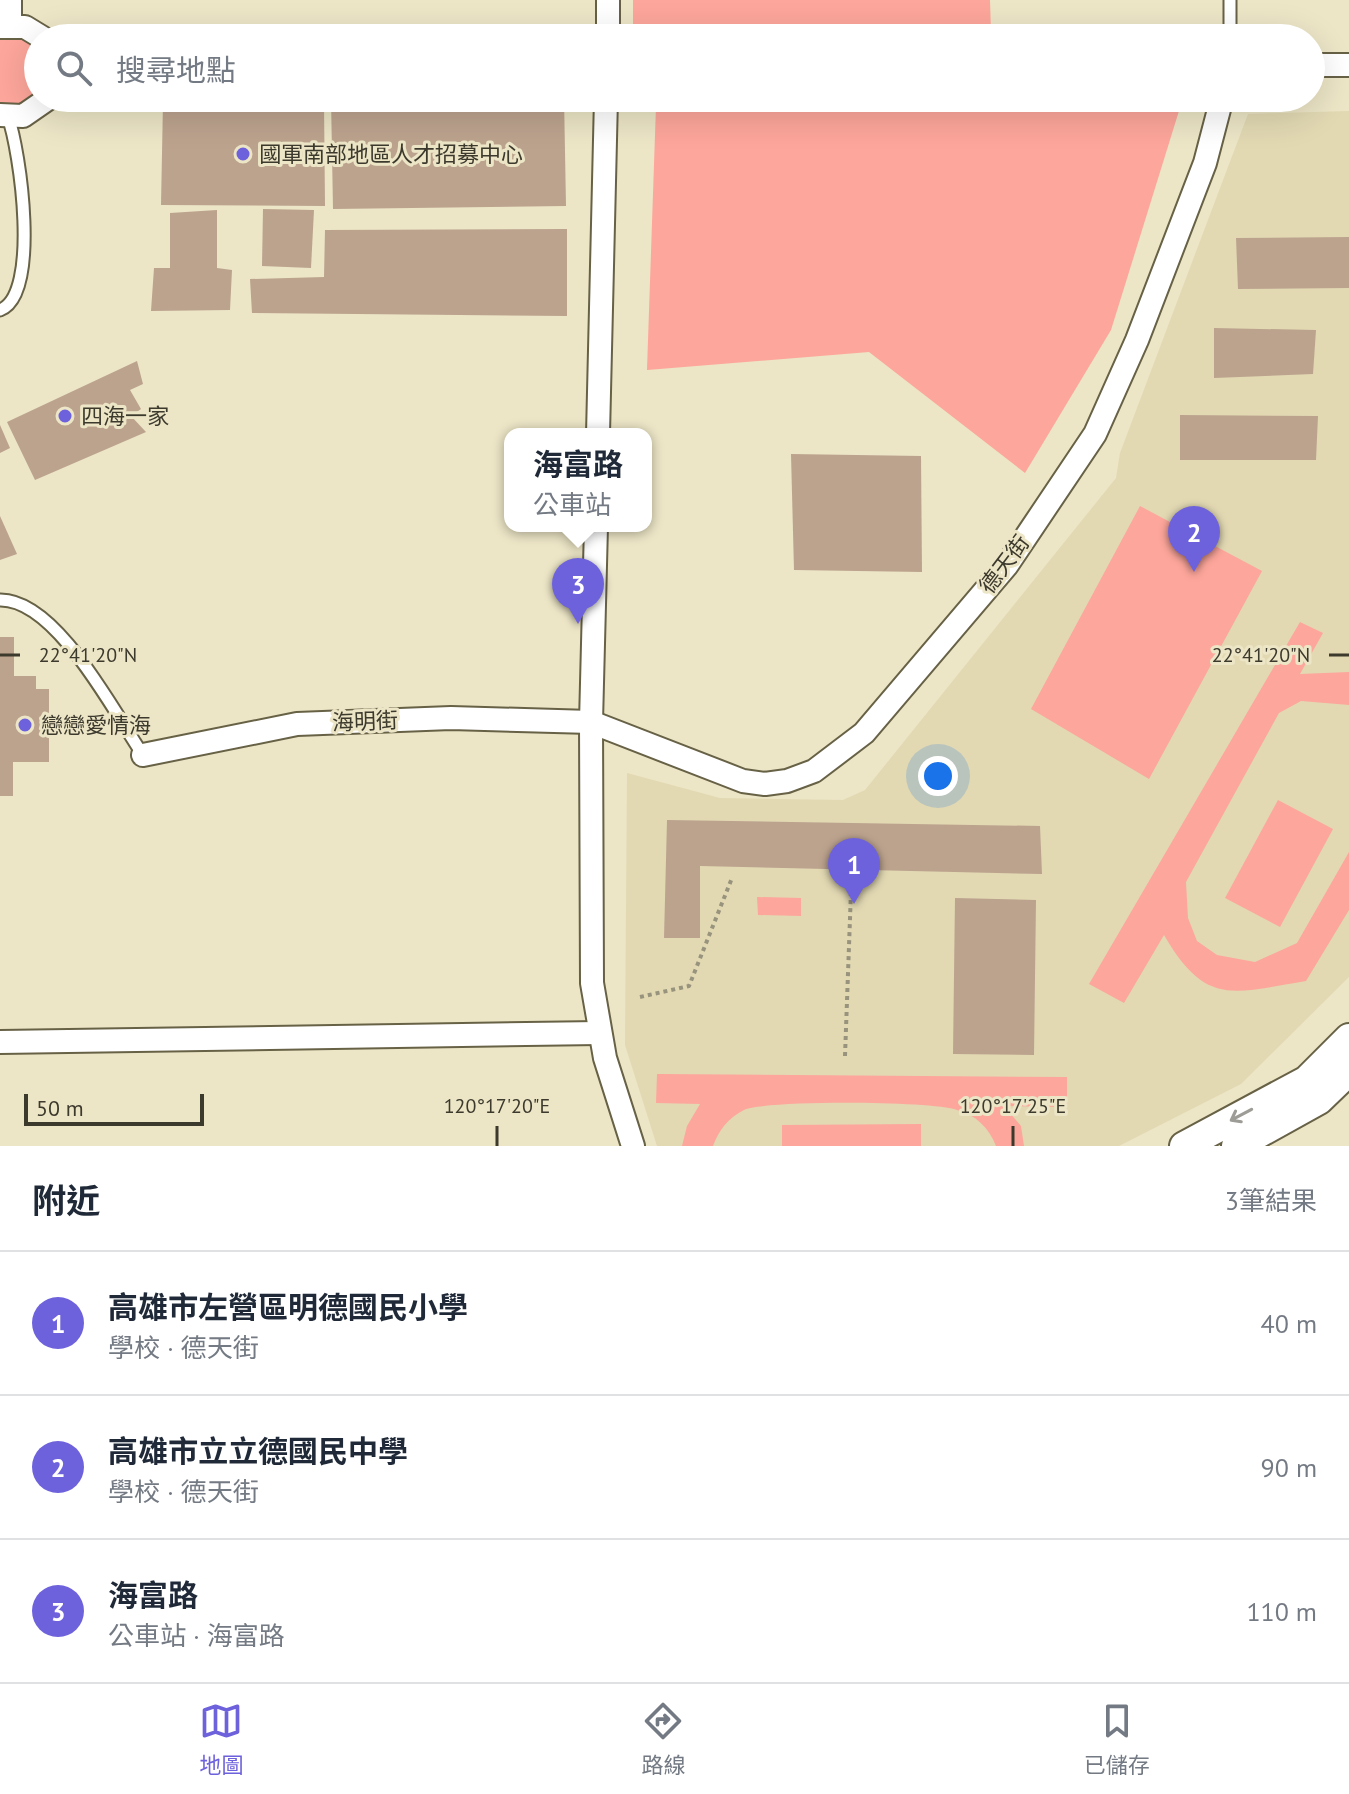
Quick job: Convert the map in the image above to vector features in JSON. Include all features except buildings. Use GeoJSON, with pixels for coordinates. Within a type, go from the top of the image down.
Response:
{"type":"FeatureCollection","features":[{"type":"Feature","properties":{"kind":"street"},"geometry":{"type":"LineString","coordinates":[[5,26],[10,0]]}},
{"type":"Feature","properties":{"kind":"street"},"geometry":{"type":"LineString","coordinates":[[608,0],[608,24]]}},
{"type":"Feature","properties":{"kind":"street"},"geometry":{"type":"LineString","coordinates":[[1325,65],[1349,65]]}},
{"type":"Feature","properties":{"kind":"street"},"geometry":{"type":"LineString","coordinates":[[4,116],[24,112]]}},
{"type":"Feature","properties":{"kind":"street"},"geometry":{"type":"LineString","coordinates":[[598,428],[606,112]]}},
{"type":"Feature","properties":{"kind":"street","name":"德天街"},"geometry":{"type":"LineString","coordinates":[[591,722],[743,781],[765,784],[814,771],[864,733],[1007,565],[1095,434],[1137,340],[1205,163],[1218,112]]}},
{"type":"Feature","properties":{"kind":"street"},"geometry":{"type":"LineString","coordinates":[[596,532],[591,722],[592,983],[599,1033],[633,1146]]}},
{"type":"Feature","properties":{"kind":"street","name":"海明街"},"geometry":{"type":"LineString","coordinates":[[143,755],[297,724],[451,718],[591,722]]}},
{"type":"Feature","properties":{"kind":"street"},"geometry":{"type":"LineString","coordinates":[[0,1042],[599,1033]]}},
{"type":"Feature","properties":{"kind":"street"},"geometry":{"type":"LineString","coordinates":[[1236,1146],[1279,1109],[1349,1038]]}},
{"type":"Feature","properties":{"kind":"street"},"geometry":{"type":"LineString","coordinates":[[1184,1146],[1279,1109],[1319,1100],[1349,1071]]}},
{"type":"Feature","properties":{"kind":"lane"},"geometry":{"type":"LineString","coordinates":[[1230,0],[1230,24]]}},
{"type":"Feature","properties":{"kind":"lane"},"geometry":{"type":"LineString","coordinates":[[0,310],[7,307],[19,289],[24,246],[17,144],[4,116]]}},
{"type":"Feature","properties":{"kind":"lane"},"geometry":{"type":"LineString","coordinates":[[0,600],[16,600],[63,637],[143,755]]}},
{"type":"Feature","properties":{"kind":"path"},"geometry":{"type":"LineString","coordinates":[[640,997],[689,986],[732,878]]}},
{"type":"Feature","properties":{"kind":"path"},"geometry":{"type":"LineString","coordinates":[[845,1056],[851,891]]}},
{"type":"Feature","properties":{"kind":"shaded area"},"geometry":{"type":"Polygon","coordinates":[[[633,0],[990,0],[991,24],[633,24],[633,0]]]}},
{"type":"Feature","properties":{"kind":"shaded area"},"geometry":{"type":"Polygon","coordinates":[[[0,35],[21,35],[24,37],[24,107],[0,109],[0,35]]]}},
{"type":"Feature","properties":{"kind":"shaded area"},"geometry":{"type":"Polygon","coordinates":[[[1349,111],[1349,977],[1241,1084],[1119,1146],[657,1146],[625,1045],[627,773],[720,798],[843,800],[865,790],[1116,478],[1120,453],[1248,114],[1349,111]]]}},
{"type":"Feature","properties":{"kind":"shaded area"},"geometry":{"type":"Polygon","coordinates":[[[656,112],[1179,112],[1111,330],[1025,473],[869,352],[647,370],[656,112]]]}},
{"type":"Feature","properties":{"kind":"shaded area"},"geometry":{"type":"Polygon","coordinates":[[[1140,506],[1262,571],[1149,779],[1031,709],[1140,506]]]}},
{"type":"Feature","properties":{"kind":"shaded area"},"geometry":{"type":"Polygon","coordinates":[[[1300,622],[1323,633],[1300,674],[1349,672],[1349,705],[1301,701],[1279,713],[1186,882],[1188,918],[1197,941],[1217,955],[1255,962],[1297,943],[1349,852],[1349,910],[1306,981],[1240,991],[1223,990],[1194,974],[1164,935],[1124,1003],[1089,984],[1300,622]]]}},
{"type":"Feature","properties":{"kind":"shaded area"},"geometry":{"type":"Polygon","coordinates":[[[1278,800],[1333,829],[1280,927],[1225,898],[1278,800]]]}},
{"type":"Feature","properties":{"kind":"shaded area"},"geometry":{"type":"Polygon","coordinates":[[[757,897],[801,898],[801,916],[758,915],[757,897]]]}},
{"type":"Feature","properties":{"kind":"shaded area"},"geometry":{"type":"Polygon","coordinates":[[[657,1074],[1067,1077],[1067,1107],[1004,1106],[1021,1126],[1024,1146],[996,1146],[981,1123],[957,1110],[849,1103],[744,1110],[725,1125],[713,1146],[682,1146],[687,1126],[700,1104],[656,1103],[657,1074]]]}},
{"type":"Feature","properties":{"kind":"shaded area"},"geometry":{"type":"Polygon","coordinates":[[[921,1124],[921,1146],[782,1146],[782,1125],[921,1124]]]}},
{"type":"Feature","properties":{"kind":"place","name":"國軍南部地區人才招募中心"},"geometry":{"type":"Point","coordinates":[243,154]}},
{"type":"Feature","properties":{"kind":"place","name":"四海一家"},"geometry":{"type":"Point","coordinates":[65,416]}},
{"type":"Feature","properties":{"kind":"place","name":"高雄市立立德國民中學"},"geometry":{"type":"Point","coordinates":[1194,572]}},
{"type":"Feature","properties":{"kind":"place","name":"海富路"},"geometry":{"type":"Point","coordinates":[578,624]}},
{"type":"Feature","properties":{"kind":"place","name":"戀戀愛情海"},"geometry":{"type":"Point","coordinates":[25,725]}},
{"type":"Feature","properties":{"kind":"place","name":"高雄市左營區明德國民小學"},"geometry":{"type":"Point","coordinates":[854,904]}}]}
